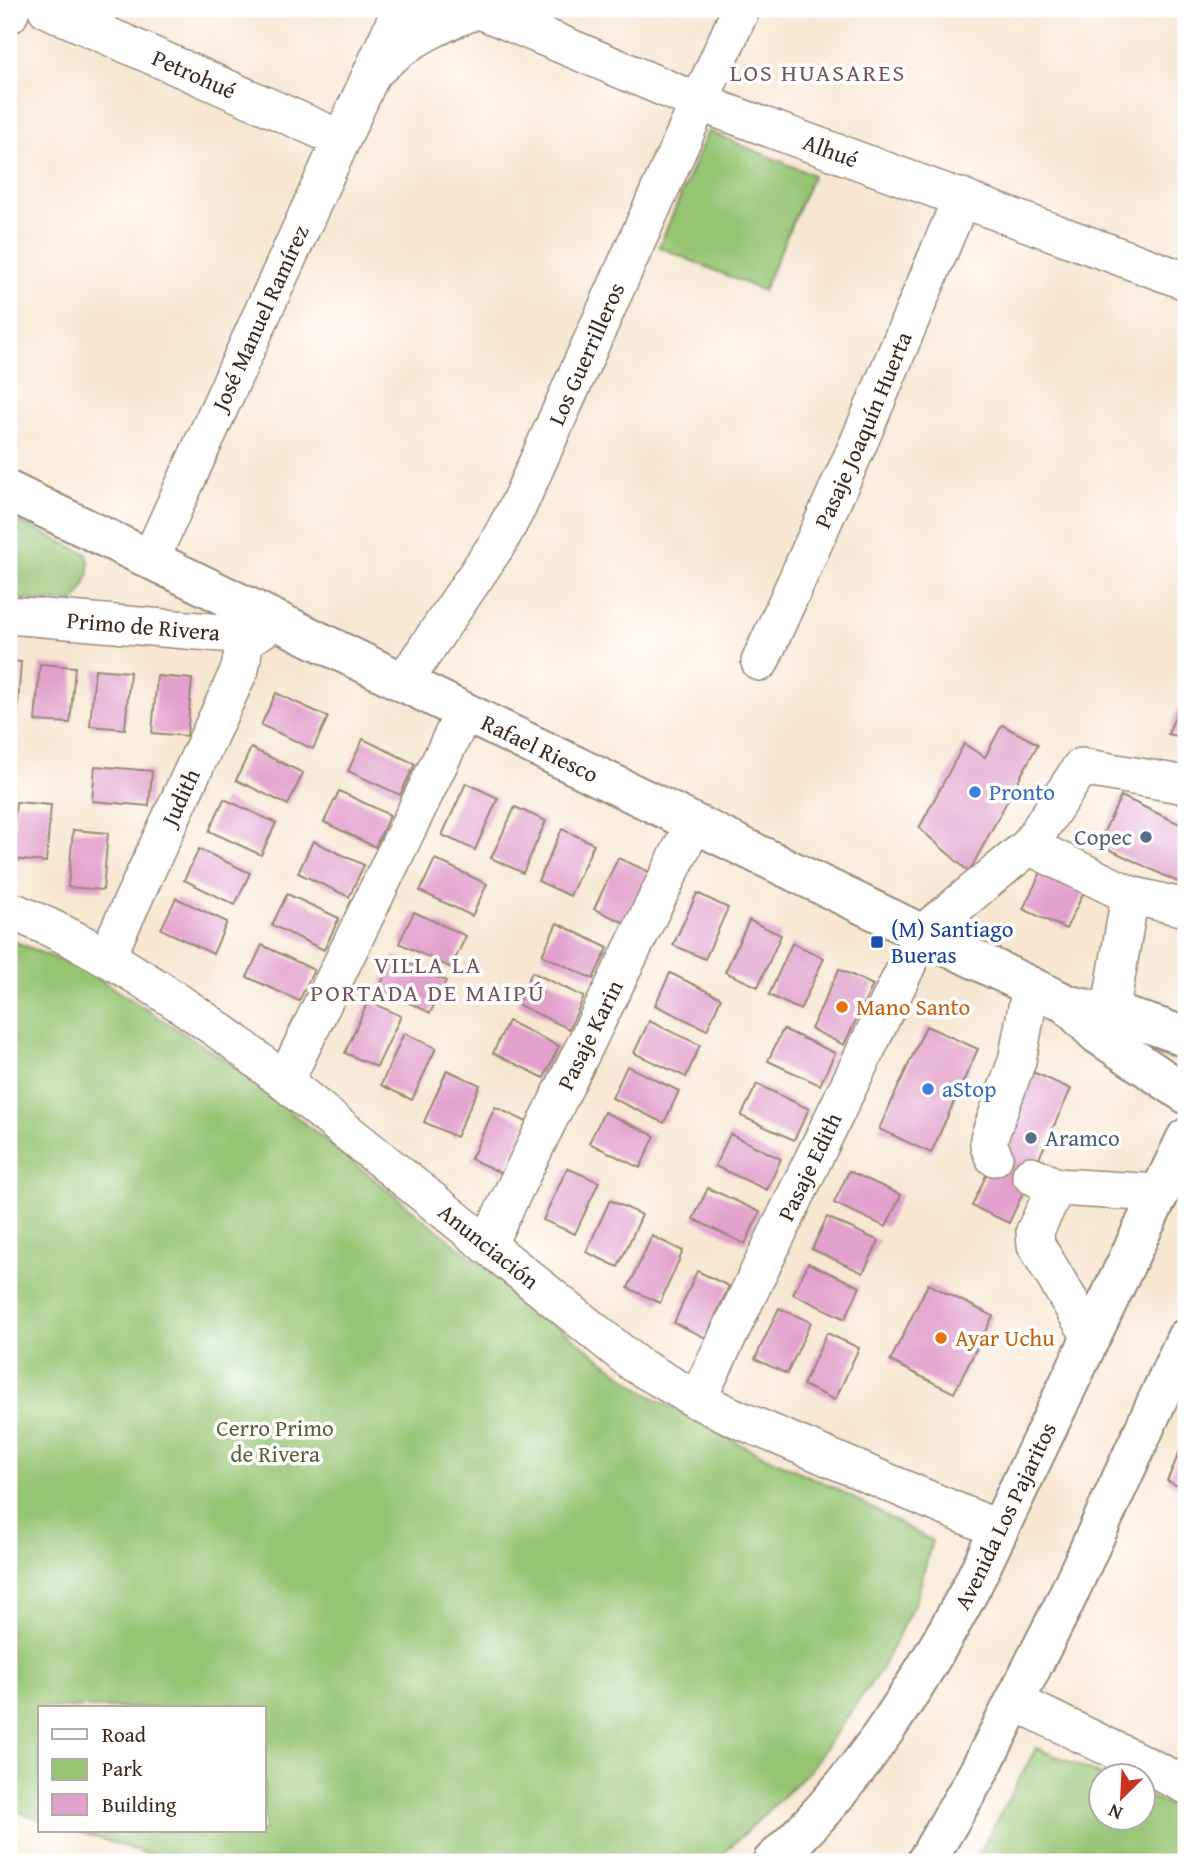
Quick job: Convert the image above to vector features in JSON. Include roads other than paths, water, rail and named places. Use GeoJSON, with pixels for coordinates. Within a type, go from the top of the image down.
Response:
{"type":"FeatureCollection","features":[{"type":"Feature","properties":{"kind":"main road","name":"Rafael Riesco"},"geometry":{"type":"LineString","coordinates":[[9,491],[150,560],[261,627],[403,683],[1069,1005],[1110,1014],[1186,1038]]}},
{"type":"Feature","properties":{"kind":"main road","name":"Rafael Riesco"},"geometry":{"type":"LineString","coordinates":[[1069,1005],[1097,1034],[1186,1094]]}},
{"type":"Feature","properties":{"kind":"main road","name":"Avenida Los Pajaritos"},"geometry":{"type":"LineString","coordinates":[[772,1862],[868,1754],[942,1642],[1186,1138]]}},
{"type":"Feature","properties":{"kind":"main road"},"geometry":{"type":"LineString","coordinates":[[926,1862],[972,1783],[1063,1606],[1186,1338]]}},
{"type":"Feature","properties":{"kind":"street"},"geometry":{"type":"LineString","coordinates":[[9,15],[12,9]]}},
{"type":"Feature","properties":{"kind":"street","name":"Petrohué"},"geometry":{"type":"LineString","coordinates":[[47,9],[341,139]]}},
{"type":"Feature","properties":{"kind":"street","name":"José Manuel Ramírez"},"geometry":{"type":"LineString","coordinates":[[150,560],[401,9]]}},
{"type":"Feature","properties":{"kind":"street","name":"José Manuel Ramírez"},"geometry":{"type":"LineString","coordinates":[[371,75],[393,53],[420,35],[479,9]]}},
{"type":"Feature","properties":{"kind":"street","name":"Alhué"},"geometry":{"type":"LineString","coordinates":[[479,9],[698,103],[962,197],[1186,281]]}},
{"type":"Feature","properties":{"kind":"street","name":"Los Guerrilleros"},"geometry":{"type":"LineString","coordinates":[[403,683],[498,543],[518,506],[741,9]]}},
{"type":"Feature","properties":{"kind":"street","name":"Pasaje Joaquín Huerta"},"geometry":{"type":"LineString","coordinates":[[760,662],[864,430],[962,197]]}},
{"type":"Feature","properties":{"kind":"street","name":"Primo de Rivera"},"geometry":{"type":"LineString","coordinates":[[9,615],[261,627]]}},
{"type":"Feature","properties":{"kind":"street","name":"Judith"},"geometry":{"type":"LineString","coordinates":[[107,956],[261,627]]}},
{"type":"Feature","properties":{"kind":"street"},"geometry":{"type":"LineString","coordinates":[[285,1081],[464,712]]}},
{"type":"Feature","properties":{"kind":"street"},"geometry":{"type":"LineString","coordinates":[[922,934],[1029,846],[1081,767],[1186,785]]}},
{"type":"Feature","properties":{"kind":"street","name":"Pasaje Karin"},"geometry":{"type":"LineString","coordinates":[[486,1245],[694,824]]}},
{"type":"Feature","properties":{"kind":"street"},"geometry":{"type":"LineString","coordinates":[[1029,846],[1130,895],[1186,908]]}},
{"type":"Feature","properties":{"kind":"street"},"geometry":{"type":"LineString","coordinates":[[1110,1014],[1130,895]]}},
{"type":"Feature","properties":{"kind":"street","name":"Anunciación"},"geometry":{"type":"LineString","coordinates":[[9,910],[107,956],[185,1006],[285,1081],[635,1363],[697,1400],[999,1529]]}},
{"type":"Feature","properties":{"kind":"street","name":"Pasaje Edith"},"geometry":{"type":"LineString","coordinates":[[697,1400],[922,934]]}},
{"type":"Feature","properties":{"kind":"street"},"geometry":{"type":"LineString","coordinates":[[994,1157],[989,1138],[1017,1061],[1031,986]]}},
{"type":"Feature","properties":{"kind":"street"},"geometry":{"type":"LineString","coordinates":[[1091,1337],[1036,1245],[1035,1231],[1043,1181],[1160,1193]]}},
{"type":"Feature","properties":{"kind":"street"},"geometry":{"type":"LineString","coordinates":[[1014,1701],[1186,1785]]}},
{"type":"Feature","properties":{"kind":"place","name":"Pronto"},"geometry":{"type":"Point","coordinates":[975,792]}},
{"type":"Feature","properties":{"kind":"place","name":"Copec"},"geometry":{"type":"Point","coordinates":[1146,837]}},
{"type":"Feature","properties":{"kind":"place","name":"(M) Santiago Bueras"},"geometry":{"type":"Point","coordinates":[877,942]}},
{"type":"Feature","properties":{"kind":"place","name":"Mano Santo"},"geometry":{"type":"Point","coordinates":[842,1007]}},
{"type":"Feature","properties":{"kind":"place","name":"aStop"},"geometry":{"type":"Point","coordinates":[928,1089]}},
{"type":"Feature","properties":{"kind":"place","name":"Aramco"},"geometry":{"type":"Point","coordinates":[1031,1138]}},
{"type":"Feature","properties":{"kind":"place","name":"Ayar Uchu"},"geometry":{"type":"Point","coordinates":[941,1338]}},
{"type":"Feature","properties":{"kind":"district","name":"LOS HUASARES"},"geometry":{"type":"Point","coordinates":[818,73]}},
{"type":"Feature","properties":{"kind":"district","name":"VILLA LA PORTADA DE MAIPÚ"},"geometry":{"type":"Point","coordinates":[428,979]}},
{"type":"Feature","properties":{"kind":"park label","name":"Cerro Primo de Rivera"},"geometry":{"type":"Point","coordinates":[275,1441]}}]}
